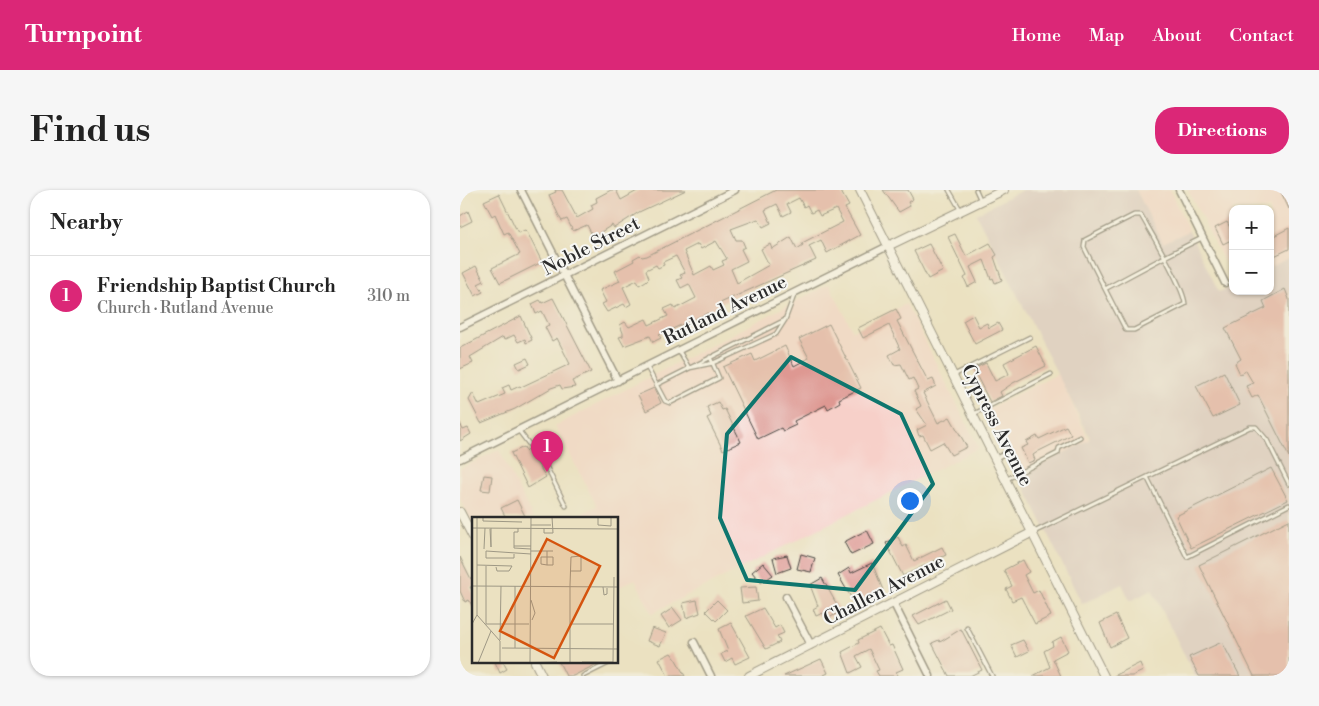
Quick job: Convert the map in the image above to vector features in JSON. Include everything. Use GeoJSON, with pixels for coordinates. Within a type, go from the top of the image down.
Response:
{"type":"FeatureCollection","features":[{"type":"Feature","properties":{"kind":"street"},"geometry":{"type":"LineString","coordinates":[[460,192],[464,190]]}},
{"type":"Feature","properties":{"kind":"street"},"geometry":{"type":"LineString","coordinates":[[521,190],[618,381]]}},
{"type":"Feature","properties":{"kind":"street","name":"Noble Street"},"geometry":{"type":"LineString","coordinates":[[460,327],[735,190]]}},
{"type":"Feature","properties":{"kind":"street","name":"Cypress Avenue"},"geometry":{"type":"LineString","coordinates":[[860,190],[1104,676]]}},
{"type":"Feature","properties":{"kind":"street","name":"Rutland Avenue"},"geometry":{"type":"LineString","coordinates":[[460,459],[1004,190]]}},
{"type":"Feature","properties":{"kind":"street"},"geometry":{"type":"LineString","coordinates":[[1180,190],[1225,283]]}},
{"type":"Feature","properties":{"kind":"street"},"geometry":{"type":"LineString","coordinates":[[460,512],[472,535]]}},
{"type":"Feature","properties":{"kind":"street","name":"Challen Avenue"},"geometry":{"type":"LineString","coordinates":[[749,676],[764,673],[811,646],[1033,532]]}},
{"type":"Feature","properties":{"kind":"street"},"geometry":{"type":"LineString","coordinates":[[786,597],[811,646]]}},
{"type":"Feature","properties":{"kind":"street"},"geometry":{"type":"LineString","coordinates":[[894,604],[930,676]]}},
{"type":"Feature","properties":{"kind":"street"},"geometry":{"type":"LineString","coordinates":[[694,642],[711,676]]}},
{"type":"Feature","properties":{"kind":"street"},"geometry":{"type":"LineString","coordinates":[[532,676],[541,674]]}},
{"type":"Feature","properties":{"kind":"lane"},"geometry":{"type":"LineString","coordinates":[[948,190],[962,211]]}},
{"type":"Feature","properties":{"kind":"lane"},"geometry":{"type":"LineString","coordinates":[[976,190],[982,201]]}},
{"type":"Feature","properties":{"kind":"lane"},"geometry":{"type":"LineString","coordinates":[[1134,215],[1141,215],[1184,296],[1185,304],[1134,330],[1126,330],[1105,288],[1084,247],[1085,240],[1134,215]]}},
{"type":"Feature","properties":{"kind":"lane"},"geometry":{"type":"LineString","coordinates":[[1105,288],[1202,238]]}},
{"type":"Feature","properties":{"kind":"lane"},"geometry":{"type":"LineString","coordinates":[[689,368],[714,364],[776,334],[785,320],[795,293]]}},
{"type":"Feature","properties":{"kind":"lane"},"geometry":{"type":"LineString","coordinates":[[656,385],[785,320]]}},
{"type":"Feature","properties":{"kind":"lane"},"geometry":{"type":"LineString","coordinates":[[954,375],[1030,336]]}},
{"type":"Feature","properties":{"kind":"lane"},"geometry":{"type":"LineString","coordinates":[[679,351],[689,368]]}},
{"type":"Feature","properties":{"kind":"lane"},"geometry":{"type":"LineString","coordinates":[[646,367],[664,400],[670,403],[719,378],[710,357]]}},
{"type":"Feature","properties":{"kind":"lane"},"geometry":{"type":"LineString","coordinates":[[973,414],[1052,374]]}},
{"type":"Feature","properties":{"kind":"lane"},"geometry":{"type":"LineString","coordinates":[[1033,532],[1250,427],[1256,428],[1267,440],[1289,484]]}},
{"type":"Feature","properties":{"kind":"lane"},"geometry":{"type":"LineString","coordinates":[[518,430],[547,468],[566,506]]}},
{"type":"Feature","properties":{"kind":"lane"},"geometry":{"type":"LineString","coordinates":[[1006,479],[1058,453],[1059,448],[1080,437]]}},
{"type":"Feature","properties":{"kind":"lane"},"geometry":{"type":"LineString","coordinates":[[996,458],[1008,452],[1016,466]]}},
{"type":"Feature","properties":{"kind":"lane"},"geometry":{"type":"LineString","coordinates":[[1147,477],[1187,558],[1289,505]]}},
{"type":"Feature","properties":{"kind":"lane"},"geometry":{"type":"LineString","coordinates":[[967,628],[992,676]]}},
{"type":"Feature","properties":{"kind":"lane"},"geometry":{"type":"LineString","coordinates":[[583,676],[609,663]]}},
{"type":"Feature","properties":{"kind":"highlighted area"},"geometry":{"type":"Polygon","coordinates":[[[791,357],[901,414],[933,484],[855,590],[747,580],[720,518],[727,434],[791,357]]]}},
{"type":"Feature","properties":{"kind":"shaded area"},"geometry":{"type":"Polygon","coordinates":[[[1022,190],[1136,190],[1163,243],[1189,231],[1219,292],[1229,287],[1229,295],[1274,295],[1274,265],[1289,258],[1289,676],[1195,676],[1152,590],[1130,601],[1122,584],[1082,604],[1019,476],[1089,440],[1089,436],[976,214],[1022,190]]]}},
{"type":"Feature","properties":{"kind":"shaded area"},"geometry":{"type":"Polygon","coordinates":[[[1136,190],[1170,190],[1189,231],[1163,243],[1136,190]]]}},
{"type":"Feature","properties":{"kind":"shaded area"},"geometry":{"type":"Polygon","coordinates":[[[1188,190],[1289,190],[1289,258],[1274,265],[1274,205],[1229,205],[1229,271],[1188,190]]]}},
{"type":"Feature","properties":{"kind":"shaded area"},"geometry":{"type":"Polygon","coordinates":[[[829,284],[853,331],[906,304],[979,448],[652,613],[635,579],[619,587],[619,517],[576,517],[597,506],[555,426],[829,284]]]}},
{"type":"Feature","properties":{"kind":"shaded area"},"geometry":{"type":"Polygon","coordinates":[[[1058,374],[1089,440],[1019,476],[984,411],[1058,374]]]}},
{"type":"Feature","properties":{"kind":"shaded area"},"geometry":{"type":"Polygon","coordinates":[[[499,450],[532,517],[472,517],[472,522],[460,499],[460,469],[499,450]]]}},
{"type":"Feature","properties":{"kind":"building"},"geometry":{"type":"Polygon","coordinates":[[[555,190],[562,190],[577,218],[593,209],[591,205],[597,202],[596,198],[611,190],[616,190],[621,200],[639,190],[686,190],[639,212],[614,228],[612,225],[593,237],[587,225],[573,231],[567,219],[562,221],[549,195],[556,192],[555,190]]]}},
{"type":"Feature","properties":{"kind":"building"},"geometry":{"type":"Polygon","coordinates":[[[776,190],[840,190],[849,206],[845,208],[860,235],[827,253],[821,240],[809,246],[816,260],[718,304],[722,313],[711,318],[708,313],[659,335],[661,338],[653,342],[650,336],[624,346],[619,337],[623,336],[620,325],[625,322],[629,327],[646,319],[649,325],[668,316],[664,309],[673,305],[675,309],[696,298],[689,284],[681,288],[677,280],[682,278],[680,275],[685,273],[676,256],[663,262],[664,265],[658,268],[656,265],[646,270],[649,278],[646,281],[639,285],[637,280],[623,287],[631,304],[626,307],[624,304],[607,312],[602,304],[606,302],[600,290],[620,281],[615,271],[634,261],[633,259],[640,255],[642,257],[776,190]],[[799,198],[787,204],[791,212],[783,216],[777,204],[765,210],[771,223],[763,227],[758,219],[731,229],[736,240],[742,240],[745,247],[741,249],[747,261],[731,269],[737,283],[769,265],[761,249],[770,244],[772,249],[791,237],[797,249],[803,245],[802,243],[843,222],[836,209],[820,216],[817,210],[811,213],[807,205],[804,207],[799,198]],[[716,241],[701,249],[698,244],[684,251],[694,275],[711,266],[713,270],[724,265],[722,261],[727,259],[716,241]]]}},
{"type":"Feature","properties":{"kind":"building"},"geometry":{"type":"Polygon","coordinates":[[[883,190],[908,190],[913,199],[908,202],[910,206],[899,212],[883,190]]]}},
{"type":"Feature","properties":{"kind":"building"},"geometry":{"type":"Polygon","coordinates":[[[1280,190],[1289,190],[1289,209],[1280,190]]]}},
{"type":"Feature","properties":{"kind":"building"},"geometry":{"type":"Polygon","coordinates":[[[499,194],[518,233],[525,230],[527,232],[542,262],[500,283],[492,268],[520,254],[508,232],[504,234],[495,214],[492,216],[484,201],[499,194]]]}},
{"type":"Feature","properties":{"kind":"building"},"geometry":{"type":"Polygon","coordinates":[[[468,211],[472,221],[460,227],[460,216],[468,211]]]}},
{"type":"Feature","properties":{"kind":"building"},"geometry":{"type":"Polygon","coordinates":[[[1227,222],[1229,226],[1229,241],[1223,244],[1215,228],[1227,222]]]}},
{"type":"Feature","properties":{"kind":"building"},"geometry":{"type":"Polygon","coordinates":[[[1289,228],[1289,249],[1274,256],[1274,250],[1274,236],[1289,228]]]}},
{"type":"Feature","properties":{"kind":"building"},"geometry":{"type":"Polygon","coordinates":[[[955,234],[966,256],[990,243],[997,255],[994,257],[1002,280],[995,283],[993,278],[991,279],[984,260],[970,267],[977,282],[968,287],[964,278],[967,276],[948,237],[955,234]]]}},
{"type":"Feature","properties":{"kind":"building"},"geometry":{"type":"Polygon","coordinates":[[[929,244],[943,271],[928,279],[914,251],[929,244]]]}},
{"type":"Feature","properties":{"kind":"building"},"geometry":{"type":"Polygon","coordinates":[[[476,266],[484,281],[478,284],[483,292],[475,296],[463,273],[476,266]]]}},
{"type":"Feature","properties":{"kind":"building"},"geometry":{"type":"Polygon","coordinates":[[[1285,289],[1289,299],[1289,457],[1258,395],[1252,398],[1246,386],[1253,383],[1246,371],[1240,374],[1235,363],[1241,359],[1225,328],[1266,308],[1263,301],[1285,289]]]}},
{"type":"Feature","properties":{"kind":"building"},"geometry":{"type":"Polygon","coordinates":[[[553,298],[591,372],[572,381],[575,387],[562,389],[560,385],[551,388],[515,409],[481,423],[469,400],[473,393],[479,405],[505,394],[502,388],[509,385],[511,390],[521,387],[570,364],[557,338],[552,341],[545,327],[549,325],[542,311],[536,314],[532,304],[540,300],[542,303],[553,298]]]}},
{"type":"Feature","properties":{"kind":"building"},"geometry":{"type":"Polygon","coordinates":[[[896,309],[901,319],[897,321],[928,381],[933,379],[936,386],[923,393],[938,423],[950,417],[967,447],[951,455],[943,442],[930,449],[923,435],[919,436],[917,430],[927,425],[916,409],[921,406],[914,391],[918,389],[913,378],[909,380],[901,364],[894,365],[889,355],[900,349],[889,325],[863,338],[858,328],[896,309]]]}},
{"type":"Feature","properties":{"kind":"building"},"geometry":{"type":"Polygon","coordinates":[[[973,315],[979,327],[987,323],[989,328],[998,323],[1002,330],[975,344],[963,321],[973,315]]]}},
{"type":"Feature","properties":{"kind":"building"},"geometry":{"type":"Polygon","coordinates":[[[521,316],[532,340],[526,343],[525,339],[518,342],[514,335],[504,340],[503,337],[470,357],[473,363],[460,369],[460,348],[521,316]]]}},
{"type":"Feature","properties":{"kind":"building"},"geometry":{"type":"Polygon","coordinates":[[[829,324],[861,388],[839,399],[840,402],[828,409],[826,405],[794,421],[796,425],[783,431],[781,428],[758,439],[723,367],[752,354],[755,361],[785,346],[794,366],[809,358],[799,339],[829,324]]]}},
{"type":"Feature","properties":{"kind":"building"},"geometry":{"type":"Polygon","coordinates":[[[1036,346],[1046,366],[1013,383],[1000,392],[1002,396],[990,402],[973,369],[986,363],[995,381],[1009,374],[1004,363],[1036,346]]]}},
{"type":"Feature","properties":{"kind":"building"},"geometry":{"type":"Polygon","coordinates":[[[527,358],[530,364],[519,369],[516,363],[527,358]]]}},
{"type":"Feature","properties":{"kind":"building"},"geometry":{"type":"Polygon","coordinates":[[[1224,372],[1240,405],[1213,418],[1196,386],[1224,372]]]}},
{"type":"Feature","properties":{"kind":"building"},"geometry":{"type":"Polygon","coordinates":[[[654,388],[661,403],[646,411],[638,395],[654,388]]]}},
{"type":"Feature","properties":{"kind":"building"},"geometry":{"type":"Polygon","coordinates":[[[718,402],[722,410],[725,409],[741,442],[723,450],[707,418],[711,416],[707,407],[718,402]]]}},
{"type":"Feature","properties":{"kind":"building"},"geometry":{"type":"Polygon","coordinates":[[[460,423],[463,430],[468,428],[471,434],[460,441],[460,423]]]}},
{"type":"Feature","properties":{"kind":"building"},"geometry":{"type":"Polygon","coordinates":[[[1066,426],[1071,435],[1039,451],[1033,455],[1035,460],[1028,463],[1021,448],[1028,445],[1026,442],[1037,436],[1039,439],[1066,426]]]}},
{"type":"Feature","properties":{"kind":"building"},"geometry":{"type":"Polygon","coordinates":[[[524,447],[526,451],[528,449],[546,477],[528,488],[511,453],[524,447]]]}},
{"type":"Feature","properties":{"kind":"building"},"geometry":{"type":"Polygon","coordinates":[[[1271,468],[1288,500],[1191,548],[1176,516],[1271,468]]]}},
{"type":"Feature","properties":{"kind":"building"},"geometry":{"type":"Polygon","coordinates":[[[484,475],[492,476],[490,491],[481,490],[484,475]]]}},
{"type":"Feature","properties":{"kind":"building"},"geometry":{"type":"Polygon","coordinates":[[[517,500],[526,517],[506,517],[501,508],[517,500]]]}},
{"type":"Feature","properties":{"kind":"building"},"geometry":{"type":"Polygon","coordinates":[[[1289,520],[1289,676],[1254,676],[1199,565],[1289,520]]]}},
{"type":"Feature","properties":{"kind":"building"},"geometry":{"type":"Polygon","coordinates":[[[867,530],[874,544],[851,555],[844,542],[867,530]]]}},
{"type":"Feature","properties":{"kind":"building"},"geometry":{"type":"Polygon","coordinates":[[[898,537],[903,547],[906,545],[914,561],[942,547],[946,555],[903,576],[886,543],[898,537]]]}},
{"type":"Feature","properties":{"kind":"building"},"geometry":{"type":"Polygon","coordinates":[[[801,554],[815,558],[811,572],[797,569],[801,554]]]}},
{"type":"Feature","properties":{"kind":"building"},"geometry":{"type":"Polygon","coordinates":[[[787,555],[791,568],[777,573],[773,558],[787,555]]]}},
{"type":"Feature","properties":{"kind":"building"},"geometry":{"type":"Polygon","coordinates":[[[460,557],[472,578],[472,586],[470,587],[472,590],[472,605],[469,600],[465,602],[460,591],[460,557]]]}},
{"type":"Feature","properties":{"kind":"building"},"geometry":{"type":"Polygon","coordinates":[[[1023,560],[1029,572],[1024,575],[1033,593],[1039,590],[1051,616],[1035,624],[1021,597],[1012,601],[1006,589],[1012,586],[1004,570],[1023,560]]]}},
{"type":"Feature","properties":{"kind":"building"},"geometry":{"type":"Polygon","coordinates":[[[763,563],[773,575],[761,583],[752,572],[763,563]]]}},
{"type":"Feature","properties":{"kind":"building"},"geometry":{"type":"Polygon","coordinates":[[[872,563],[883,590],[855,604],[838,575],[849,568],[851,573],[872,563]]]}},
{"type":"Feature","properties":{"kind":"building"},"geometry":{"type":"Polygon","coordinates":[[[822,578],[841,612],[826,619],[823,613],[816,616],[813,609],[818,606],[810,585],[822,578]]]}},
{"type":"Feature","properties":{"kind":"building"},"geometry":{"type":"Polygon","coordinates":[[[756,587],[758,601],[742,603],[740,588],[756,587]]]}},
{"type":"Feature","properties":{"kind":"building"},"geometry":{"type":"Polygon","coordinates":[[[946,599],[951,609],[919,625],[913,616],[946,599]]]}},
{"type":"Feature","properties":{"kind":"building"},"geometry":{"type":"Polygon","coordinates":[[[697,600],[700,613],[686,618],[683,603],[697,600]]]}},
{"type":"Feature","properties":{"kind":"building"},"geometry":{"type":"Polygon","coordinates":[[[717,600],[727,610],[716,621],[706,611],[717,600]]]}},
{"type":"Feature","properties":{"kind":"building"},"geometry":{"type":"Polygon","coordinates":[[[673,608],[682,620],[669,628],[661,616],[673,608]]]}},
{"type":"Feature","properties":{"kind":"building"},"geometry":{"type":"Polygon","coordinates":[[[763,608],[775,628],[780,625],[784,633],[777,636],[780,642],[766,649],[746,616],[763,608]]]}},
{"type":"Feature","properties":{"kind":"building"},"geometry":{"type":"Polygon","coordinates":[[[1116,615],[1127,638],[1110,647],[1100,623],[1116,615]]]}},
{"type":"Feature","properties":{"kind":"building"},"geometry":{"type":"Polygon","coordinates":[[[731,623],[750,657],[735,664],[732,658],[725,662],[721,654],[728,651],[719,629],[731,623]]]}},
{"type":"Feature","properties":{"kind":"building"},"geometry":{"type":"Polygon","coordinates":[[[652,628],[666,633],[660,646],[647,641],[652,628]]]}},
{"type":"Feature","properties":{"kind":"building"},"geometry":{"type":"Polygon","coordinates":[[[880,629],[889,646],[892,645],[903,669],[896,672],[898,676],[879,676],[876,671],[879,670],[869,649],[856,656],[862,667],[850,673],[842,652],[859,643],[858,640],[880,629]]]}},
{"type":"Feature","properties":{"kind":"building"},"geometry":{"type":"Polygon","coordinates":[[[961,629],[982,670],[970,676],[949,676],[932,643],[939,640],[940,642],[961,629]]]}},
{"type":"Feature","properties":{"kind":"building"},"geometry":{"type":"Polygon","coordinates":[[[1061,637],[1068,651],[1053,659],[1061,676],[1033,676],[1050,667],[1044,651],[1053,646],[1052,642],[1061,637]]]}},
{"type":"Feature","properties":{"kind":"building"},"geometry":{"type":"Polygon","coordinates":[[[1023,640],[1029,651],[1017,657],[1011,645],[1023,640]]]}},
{"type":"Feature","properties":{"kind":"building"},"geometry":{"type":"Polygon","coordinates":[[[1222,642],[1240,676],[1199,676],[1189,657],[1222,642]]]}},
{"type":"Feature","properties":{"kind":"building"},"geometry":{"type":"Polygon","coordinates":[[[671,653],[685,676],[668,676],[659,659],[671,653]]]}},
{"type":"Feature","properties":{"kind":"building"},"geometry":{"type":"Polygon","coordinates":[[[821,659],[828,673],[822,676],[784,676],[821,659]]]}},
{"type":"Feature","properties":{"kind":"building"},"geometry":{"type":"Polygon","coordinates":[[[495,663],[504,663],[507,669],[500,673],[495,663]]]}},
{"type":"Feature","properties":{"kind":"building"},"geometry":{"type":"Polygon","coordinates":[[[560,663],[599,663],[573,676],[566,676],[560,663]]]}},
{"type":"Feature","properties":{"kind":"building"},"geometry":{"type":"Polygon","coordinates":[[[1140,663],[1143,671],[1132,676],[1114,676],[1140,663]]]}},
{"type":"Feature","properties":{"kind":"place","name":"Friendship Baptist Church"},"geometry":{"type":"Point","coordinates":[547,472]}}]}
